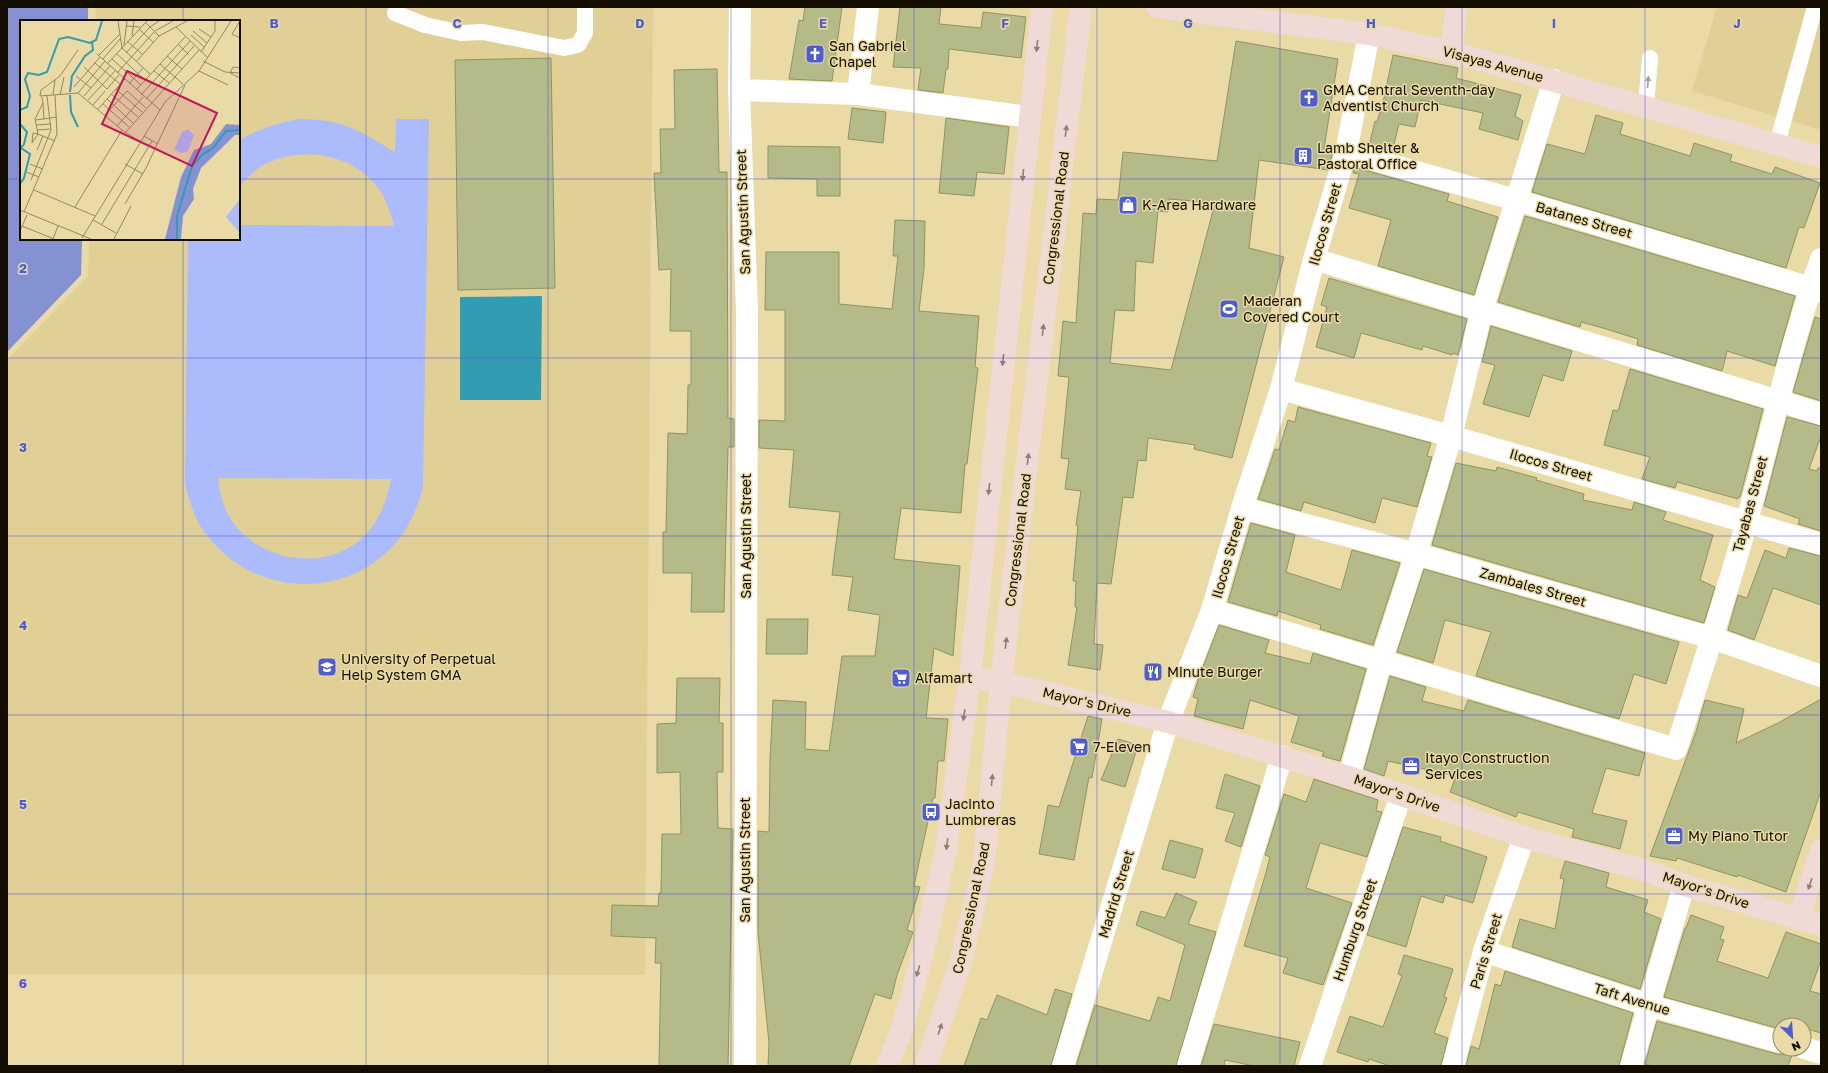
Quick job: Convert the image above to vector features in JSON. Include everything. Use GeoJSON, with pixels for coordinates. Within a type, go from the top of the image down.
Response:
{"type":"FeatureCollection","features":[{"type":"Feature","properties":{"kind":"main road"},"geometry":{"type":"LineString","coordinates":[[887,1066],[902,1029],[923,952],[946,850],[970,676],[1042,7]]}},
{"type":"Feature","properties":{"kind":"main road","name":"Congressional Road"},"geometry":{"type":"LineString","coordinates":[[926,1066],[961,961],[984,862],[1001,682],[1081,7]]}},
{"type":"Feature","properties":{"kind":"main road","name":"Visayas Avenue"},"geometry":{"type":"LineString","coordinates":[[1157,7],[1369,34],[1452,52],[1821,157]]}},
{"type":"Feature","properties":{"kind":"main road"},"geometry":{"type":"LineString","coordinates":[[1452,52],[1456,7]]}},
{"type":"Feature","properties":{"kind":"main road","name":"Mayor's Drive"},"geometry":{"type":"LineString","coordinates":[[970,676],[1168,722],[1349,777],[1524,837],[1644,870],[1684,884],[1821,925]]}},
{"type":"Feature","properties":{"kind":"main road"},"geometry":{"type":"LineString","coordinates":[[1798,918],[1821,850]]}},
{"type":"Feature","properties":{"kind":"street","name":"San Agustin Street"},"geometry":{"type":"LineString","coordinates":[[740,7],[739,90],[747,310],[745,1066]]}},
{"type":"Feature","properties":{"kind":"street"},"geometry":{"type":"LineString","coordinates":[[858,94],[868,7]]}},
{"type":"Feature","properties":{"kind":"street","name":"Ilocos Street"},"geometry":{"type":"LineString","coordinates":[[1168,722],[1212,610],[1242,508],[1281,389],[1314,259],[1346,152],[1369,34]]}},
{"type":"Feature","properties":{"kind":"street"},"geometry":{"type":"LineString","coordinates":[[1349,777],[1381,662],[1416,554],[1451,436],[1482,310],[1554,80]]}},
{"type":"Feature","properties":{"kind":"street"},"geometry":{"type":"LineString","coordinates":[[739,90],[858,94],[1029,117]]}},
{"type":"Feature","properties":{"kind":"street","name":"Batanes Street"},"geometry":{"type":"LineString","coordinates":[[1346,152],[1516,200],[1816,289]]}},
{"type":"Feature","properties":{"kind":"street"},"geometry":{"type":"LineString","coordinates":[[1314,259],[1821,414]]}},
{"type":"Feature","properties":{"kind":"street","name":"Tayabas Street"},"geometry":{"type":"LineString","coordinates":[[1381,662],[1676,748],[1712,638],[1747,521],[1778,400],[1816,289],[1821,260]]}},
{"type":"Feature","properties":{"kind":"street","name":"Ilocos Street"},"geometry":{"type":"LineString","coordinates":[[1281,389],[1451,436],[1747,521],[1821,544]]}},
{"type":"Feature","properties":{"kind":"street","name":"Zambales Street"},"geometry":{"type":"LineString","coordinates":[[1242,508],[1416,554],[1712,638],[1821,676]]}},
{"type":"Feature","properties":{"kind":"street"},"geometry":{"type":"LineString","coordinates":[[1212,610],[1381,662]]}},
{"type":"Feature","properties":{"kind":"street","name":"Madrid Street"},"geometry":{"type":"LineString","coordinates":[[1063,1066],[1168,722]]}},
{"type":"Feature","properties":{"kind":"street"},"geometry":{"type":"LineString","coordinates":[[1188,1066],[1282,756]]}},
{"type":"Feature","properties":{"kind":"street","name":"Humburg Street"},"geometry":{"type":"LineString","coordinates":[[1310,1066],[1401,795]]}},
{"type":"Feature","properties":{"kind":"street","name":"Paris Street"},"geometry":{"type":"LineString","coordinates":[[1453,1066],[1484,951],[1524,837]]}},
{"type":"Feature","properties":{"kind":"street"},"geometry":{"type":"LineString","coordinates":[[1631,1066],[1684,884]]}},
{"type":"Feature","properties":{"kind":"street","name":"Taft Avenue"},"geometry":{"type":"LineString","coordinates":[[1484,951],[1648,1005],[1772,1040]]}},
{"type":"Feature","properties":{"kind":"lane"},"geometry":{"type":"LineString","coordinates":[[395,13],[425,25],[461,33],[483,32],[564,48],[578,45],[584,33],[585,7]]}},
{"type":"Feature","properties":{"kind":"lane"},"geometry":{"type":"LineString","coordinates":[[1777,144],[1815,7]]}},
{"type":"Feature","properties":{"kind":"lane"},"geometry":{"type":"LineString","coordinates":[[1646,106],[1650,58]]}},
{"type":"Feature","properties":{"kind":"shaded area"},"geometry":{"type":"Polygon","coordinates":[[[7,7],[88,7],[88,20],[20,20],[20,240],[82,240],[81,275],[7,352],[7,7]]]}},
{"type":"Feature","properties":{"kind":"shaded area","name":"University of Perpetual Help System GMA"},"geometry":{"type":"Polygon","coordinates":[[[96,7],[653,7],[645,975],[7,974],[7,360],[88,276],[89,240],[240,240],[240,20],[95,20],[96,7]]]}},
{"type":"Feature","properties":{"kind":"shaded area"},"geometry":{"type":"Polygon","coordinates":[[[1717,7],[1821,7],[1821,130],[1692,91],[1717,7]]]}},
{"type":"Feature","properties":{"kind":"shaded area"},"geometry":{"type":"Polygon","coordinates":[[[299,119],[328,121],[350,127],[395,152],[396,119],[429,119],[423,488],[411,519],[393,546],[370,565],[345,577],[319,583],[292,583],[266,578],[241,566],[219,549],[201,527],[193,512],[185,484],[188,240],[240,240],[240,225],[394,226],[389,209],[381,192],[370,179],[358,169],[343,161],[328,156],[312,154],[295,155],[279,159],[257,169],[240,186],[240,139],[276,125],[299,119]],[[218,478],[225,507],[229,516],[241,532],[257,544],[275,553],[295,558],[315,558],[334,554],[353,546],[368,532],[377,520],[388,493],[391,479],[218,478]]]}},
{"type":"Feature","properties":{"kind":"shaded area"},"geometry":{"type":"Polygon","coordinates":[[[542,296],[541,400],[460,400],[460,297],[542,296]]]}},
{"type":"Feature","properties":{"kind":"building","name":"San Gabriel Chapel"},"geometry":{"type":"Polygon","coordinates":[[[805,7],[842,7],[832,81],[789,79],[799,20],[803,21],[805,7]]]}},
{"type":"Feature","properties":{"kind":"building"},"geometry":{"type":"Polygon","coordinates":[[[900,7],[941,7],[939,24],[981,28],[983,12],[1026,17],[1021,58],[949,49],[948,69],[946,69],[943,93],[918,90],[921,68],[893,67],[900,7]]]}},
{"type":"Feature","properties":{"kind":"building"},"geometry":{"type":"Polygon","coordinates":[[[1236,41],[1338,59],[1324,149],[1333,151],[1328,170],[1259,160],[1249,248],[1284,257],[1232,458],[1194,449],[1195,445],[1148,438],[1146,461],[1138,460],[1133,498],[1123,497],[1111,584],[1097,583],[1094,644],[1103,645],[1100,670],[1068,665],[1077,607],[1075,607],[1076,581],[1073,581],[1078,525],[1076,525],[1081,491],[1065,489],[1069,459],[1061,458],[1069,377],[1058,376],[1063,321],[1076,323],[1083,213],[1096,214],[1097,199],[1118,200],[1123,152],[1217,161],[1236,41]],[[1169,199],[1168,212],[1158,211],[1153,263],[1136,261],[1134,311],[1115,310],[1110,363],[1171,370],[1215,203],[1169,199]]]}},
{"type":"Feature","properties":{"kind":"building"},"geometry":{"type":"Polygon","coordinates":[[[1393,55],[1458,68],[1456,78],[1521,95],[1515,116],[1523,121],[1518,140],[1479,129],[1483,113],[1421,100],[1415,127],[1399,124],[1392,152],[1369,146],[1375,121],[1377,122],[1384,98],[1393,55]]]}},
{"type":"Feature","properties":{"kind":"building"},"geometry":{"type":"Polygon","coordinates":[[[551,58],[555,288],[458,290],[455,60],[551,58]]]}},
{"type":"Feature","properties":{"kind":"building"},"geometry":{"type":"Polygon","coordinates":[[[717,69],[719,172],[727,172],[728,418],[734,419],[734,447],[728,447],[724,612],[691,612],[692,573],[663,573],[663,532],[666,532],[668,433],[687,434],[688,385],[691,385],[691,331],[670,331],[671,269],[659,270],[654,173],[661,173],[660,129],[675,129],[674,70],[717,69]]]}},
{"type":"Feature","properties":{"kind":"building"},"geometry":{"type":"Polygon","coordinates":[[[852,108],[886,112],[883,143],[848,139],[852,108]]]}},
{"type":"Feature","properties":{"kind":"building"},"geometry":{"type":"Polygon","coordinates":[[[1596,115],[1623,123],[1620,134],[1690,156],[1694,143],[1732,155],[1730,161],[1772,174],[1775,167],[1820,183],[1804,228],[1799,227],[1786,268],[1532,192],[1547,144],[1585,154],[1596,115]]]}},
{"type":"Feature","properties":{"kind":"building"},"geometry":{"type":"Polygon","coordinates":[[[946,118],[1009,127],[1004,174],[977,172],[974,196],[939,193],[946,118]]]}},
{"type":"Feature","properties":{"kind":"building"},"geometry":{"type":"Polygon","coordinates":[[[768,146],[840,147],[840,196],[817,196],[817,179],[768,178],[768,146]]]}},
{"type":"Feature","properties":{"kind":"building"},"geometry":{"type":"Polygon","coordinates":[[[1354,167],[1449,194],[1447,201],[1498,217],[1474,295],[1378,266],[1391,220],[1349,208],[1359,174],[1353,173],[1354,167]]]}},
{"type":"Feature","properties":{"kind":"building"},"geometry":{"type":"Polygon","coordinates":[[[1525,216],[1795,296],[1775,366],[1727,351],[1722,371],[1637,345],[1638,339],[1603,328],[1581,322],[1580,327],[1498,302],[1525,216]]]}},
{"type":"Feature","properties":{"kind":"building"},"geometry":{"type":"Polygon","coordinates":[[[895,220],[925,221],[924,268],[919,311],[979,316],[975,367],[978,368],[967,464],[965,464],[961,513],[901,508],[894,559],[960,566],[953,656],[934,648],[926,718],[948,719],[944,761],[938,761],[935,798],[933,798],[914,886],[920,887],[907,930],[913,932],[897,975],[891,999],[875,994],[849,1066],[768,1066],[769,1043],[758,932],[758,831],[769,832],[773,700],[806,702],[805,749],[829,751],[842,656],[875,656],[880,615],[848,610],[853,577],[832,575],[840,512],[789,507],[794,450],[759,448],[759,420],[785,421],[785,310],[765,310],[766,252],[839,252],[839,304],[892,309],[898,256],[893,256],[895,220]]]}},
{"type":"Feature","properties":{"kind":"building"},"geometry":{"type":"Polygon","coordinates":[[[1329,278],[1467,319],[1458,355],[1453,353],[1452,355],[1423,346],[1422,350],[1361,333],[1354,358],[1316,347],[1327,307],[1321,305],[1329,278]]]}},
{"type":"Feature","properties":{"kind":"building"},"geometry":{"type":"Polygon","coordinates":[[[1815,317],[1821,319],[1821,401],[1793,392],[1815,317]]]}},
{"type":"Feature","properties":{"kind":"building"},"geometry":{"type":"Polygon","coordinates":[[[1491,326],[1572,351],[1563,381],[1543,375],[1529,417],[1483,404],[1495,365],[1482,362],[1491,326]]]}},
{"type":"Feature","properties":{"kind":"building"},"geometry":{"type":"Polygon","coordinates":[[[1630,369],[1763,409],[1740,497],[1738,497],[1738,499],[1677,482],[1675,488],[1642,479],[1650,457],[1604,445],[1613,410],[1618,411],[1630,369]]]}},
{"type":"Feature","properties":{"kind":"building"},"geometry":{"type":"Polygon","coordinates":[[[1298,407],[1431,443],[1427,456],[1432,457],[1417,507],[1382,498],[1375,523],[1304,502],[1301,511],[1258,499],[1275,449],[1279,450],[1288,420],[1295,422],[1298,407]]]}},
{"type":"Feature","properties":{"kind":"building"},"geometry":{"type":"Polygon","coordinates":[[[1787,417],[1821,426],[1821,436],[1809,469],[1817,471],[1818,468],[1821,468],[1821,531],[1798,524],[1800,519],[1764,506],[1787,417]]]}},
{"type":"Feature","properties":{"kind":"building"},"geometry":{"type":"Polygon","coordinates":[[[1456,463],[1496,471],[1497,467],[1537,478],[1536,480],[1584,494],[1583,500],[1632,510],[1634,502],[1666,512],[1663,520],[1713,535],[1700,580],[1715,587],[1704,623],[1432,545],[1456,463]]]}},
{"type":"Feature","properties":{"kind":"building"},"geometry":{"type":"Polygon","coordinates":[[[1251,523],[1295,535],[1286,572],[1341,590],[1352,550],[1400,563],[1373,645],[1320,629],[1321,625],[1278,611],[1277,616],[1228,602],[1251,523]]]}},
{"type":"Feature","properties":{"kind":"building"},"geometry":{"type":"Polygon","coordinates":[[[1789,548],[1821,556],[1821,605],[1773,588],[1754,640],[1728,630],[1738,595],[1747,598],[1765,550],[1786,558],[1789,548]]]}},
{"type":"Feature","properties":{"kind":"building"},"geometry":{"type":"Polygon","coordinates":[[[1424,569],[1679,642],[1666,684],[1634,674],[1619,719],[1476,676],[1491,632],[1445,620],[1433,663],[1397,652],[1424,569]]]}},
{"type":"Feature","properties":{"kind":"building"},"geometry":{"type":"Polygon","coordinates":[[[767,619],[808,619],[807,654],[766,654],[767,619]]]}},
{"type":"Feature","properties":{"kind":"building"},"geometry":{"type":"Polygon","coordinates":[[[1219,625],[1269,640],[1265,653],[1310,664],[1313,653],[1366,669],[1340,761],[1322,756],[1324,752],[1291,742],[1299,716],[1250,700],[1243,729],[1194,716],[1198,699],[1193,697],[1219,625]]]}},
{"type":"Feature","properties":{"kind":"building"},"geometry":{"type":"Polygon","coordinates":[[[1390,676],[1426,687],[1422,701],[1464,711],[1468,700],[1645,753],[1639,776],[1606,768],[1592,813],[1627,821],[1620,849],[1572,837],[1574,829],[1518,812],[1516,817],[1450,792],[1456,776],[1388,761],[1384,776],[1364,769],[1390,676]]]}},
{"type":"Feature","properties":{"kind":"building"},"geometry":{"type":"Polygon","coordinates":[[[677,678],[720,678],[719,723],[723,723],[723,772],[717,772],[718,828],[733,829],[728,1066],[659,1066],[661,963],[655,963],[656,938],[611,936],[612,905],[658,906],[659,893],[661,893],[662,834],[681,834],[680,772],[657,773],[657,724],[676,723],[677,678]]]}},
{"type":"Feature","properties":{"kind":"building"},"geometry":{"type":"Polygon","coordinates":[[[1821,699],[1821,791],[1786,892],[1738,875],[1737,877],[1677,858],[1676,861],[1650,856],[1696,732],[1705,700],[1744,709],[1736,743],[1778,723],[1821,699]]]}},
{"type":"Feature","properties":{"kind":"building"},"geometry":{"type":"Polygon","coordinates":[[[1088,716],[1102,719],[1092,778],[1089,777],[1074,860],[1039,854],[1048,805],[1059,807],[1088,716]]]}},
{"type":"Feature","properties":{"kind":"building"},"geometry":{"type":"Polygon","coordinates":[[[1118,739],[1138,745],[1125,787],[1101,780],[1118,739]]]}},
{"type":"Feature","properties":{"kind":"building"},"geometry":{"type":"Polygon","coordinates":[[[1225,774],[1260,786],[1241,847],[1225,841],[1235,813],[1216,808],[1225,774]]]}},
{"type":"Feature","properties":{"kind":"building"},"geometry":{"type":"Polygon","coordinates":[[[1314,779],[1378,800],[1376,811],[1382,812],[1367,857],[1320,843],[1306,888],[1352,903],[1323,985],[1283,973],[1288,958],[1244,946],[1270,857],[1265,855],[1284,794],[1306,802],[1314,779]]]}},
{"type":"Feature","properties":{"kind":"building"},"geometry":{"type":"Polygon","coordinates":[[[1403,827],[1441,837],[1440,841],[1487,857],[1473,903],[1445,895],[1443,903],[1421,896],[1406,947],[1367,935],[1403,827]]]}},
{"type":"Feature","properties":{"kind":"building"},"geometry":{"type":"Polygon","coordinates":[[[1170,840],[1203,849],[1195,878],[1162,869],[1170,840]]]}},
{"type":"Feature","properties":{"kind":"building"},"geometry":{"type":"Polygon","coordinates":[[[1565,861],[1609,873],[1606,887],[1648,900],[1644,912],[1661,919],[1640,989],[1512,947],[1520,919],[1555,929],[1564,879],[1560,878],[1565,861]]]}},
{"type":"Feature","properties":{"kind":"building"},"geometry":{"type":"Polygon","coordinates":[[[1176,893],[1197,902],[1188,924],[1216,932],[1176,1066],[1076,1066],[1095,1005],[1150,1021],[1158,997],[1170,1001],[1185,945],[1136,925],[1141,911],[1165,918],[1176,893]]]}},
{"type":"Feature","properties":{"kind":"building"},"geometry":{"type":"Polygon","coordinates":[[[1691,915],[1724,927],[1720,939],[1724,940],[1717,961],[1768,978],[1786,932],[1821,944],[1821,960],[1810,991],[1821,994],[1821,1033],[1812,1030],[1812,1017],[1772,1017],[1772,1027],[1664,997],[1691,915]]]}},
{"type":"Feature","properties":{"kind":"building"},"geometry":{"type":"Polygon","coordinates":[[[1404,955],[1453,969],[1444,997],[1447,998],[1434,1033],[1448,1038],[1441,1066],[1390,1066],[1369,1059],[1368,1062],[1337,1052],[1350,1016],[1383,1027],[1402,976],[1398,974],[1404,955]]]}},
{"type":"Feature","properties":{"kind":"building"},"geometry":{"type":"Polygon","coordinates":[[[1505,971],[1633,1013],[1619,1066],[1466,1066],[1471,1046],[1479,1049],[1495,984],[1501,986],[1505,971]]]}},
{"type":"Feature","properties":{"kind":"building"},"geometry":{"type":"Polygon","coordinates":[[[1055,989],[1072,994],[1051,1066],[964,1066],[981,1018],[987,1020],[997,995],[1047,1015],[1055,989]]]}},
{"type":"Feature","properties":{"kind":"building"},"geometry":{"type":"Polygon","coordinates":[[[1657,1021],[1772,1053],[1772,1057],[1791,1057],[1788,1066],[1652,1066],[1645,1064],[1657,1021]]]}},
{"type":"Feature","properties":{"kind":"building"},"geometry":{"type":"Polygon","coordinates":[[[1214,1024],[1300,1042],[1294,1066],[1254,1066],[1225,1060],[1224,1066],[1201,1066],[1214,1024]]]}},
{"type":"Feature","properties":{"kind":"place","name":"San Gabriel Chapel"},"geometry":{"type":"Point","coordinates":[815,54]}},
{"type":"Feature","properties":{"kind":"place","name":"GMA Central Seventh-day Adventist Church"},"geometry":{"type":"Point","coordinates":[1309,98]}},
{"type":"Feature","properties":{"kind":"place","name":"Lamb Shelter & Pastoral Office"},"geometry":{"type":"Point","coordinates":[1303,156]}},
{"type":"Feature","properties":{"kind":"place","name":"K-Area Hardware"},"geometry":{"type":"Point","coordinates":[1128,205]}},
{"type":"Feature","properties":{"kind":"place","name":"Maderan Covered Court"},"geometry":{"type":"Point","coordinates":[1229,309]}},
{"type":"Feature","properties":{"kind":"place","name":"University of Perpetual Help System GMA"},"geometry":{"type":"Point","coordinates":[327,667]}},
{"type":"Feature","properties":{"kind":"place","name":"Minute Burger"},"geometry":{"type":"Point","coordinates":[1153,672]}},
{"type":"Feature","properties":{"kind":"place","name":"Alfamart"},"geometry":{"type":"Point","coordinates":[901,678]}},
{"type":"Feature","properties":{"kind":"place","name":"7-Eleven"},"geometry":{"type":"Point","coordinates":[1079,747]}},
{"type":"Feature","properties":{"kind":"place","name":"Itayo Construction Services"},"geometry":{"type":"Point","coordinates":[1411,766]}},
{"type":"Feature","properties":{"kind":"place","name":"Jacinto Lumbreras"},"geometry":{"type":"Point","coordinates":[931,812]}},
{"type":"Feature","properties":{"kind":"place","name":"My Piano Tutor"},"geometry":{"type":"Point","coordinates":[1674,836]}}]}
